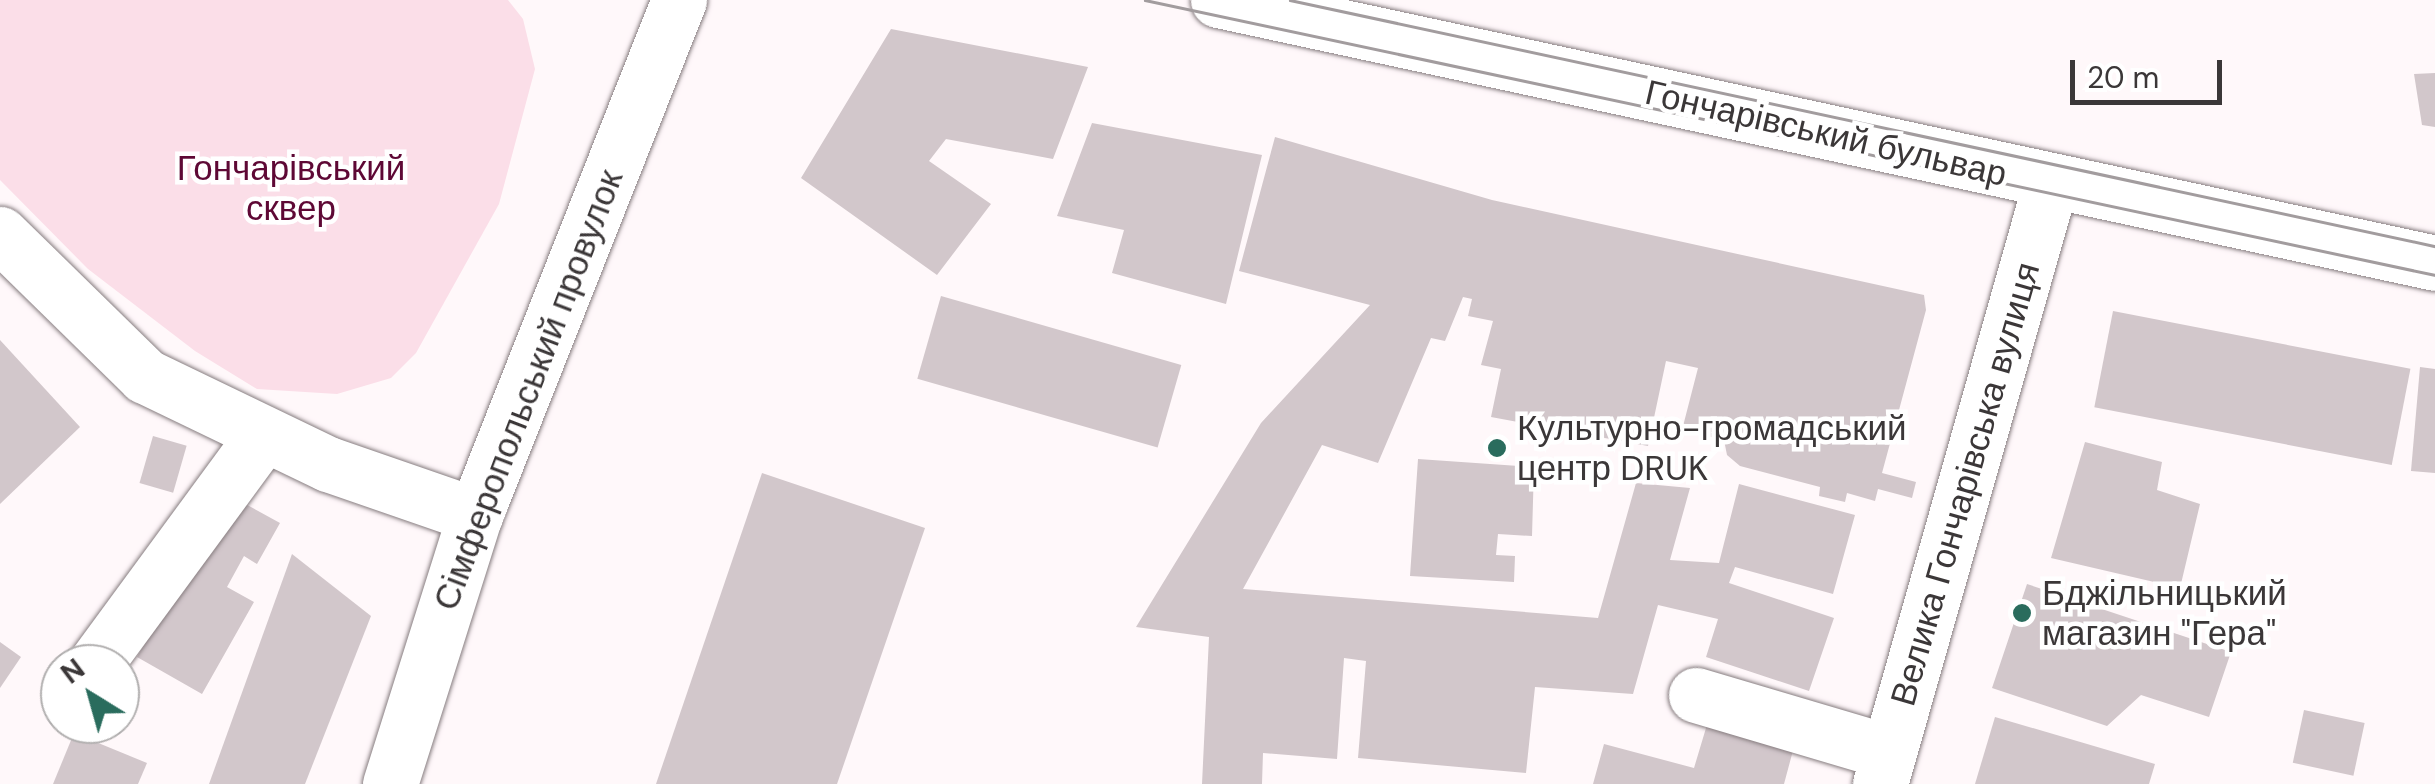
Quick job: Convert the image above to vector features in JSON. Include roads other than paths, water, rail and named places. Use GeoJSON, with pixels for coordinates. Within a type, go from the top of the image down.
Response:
{"type":"FeatureCollection","features":[{"type":"Feature","properties":{"kind":"main road","name":"Сімферопольський провулок"},"geometry":{"type":"LineString","coordinates":[[390,784],[475,515],[678,0]]}},
{"type":"Feature","properties":{"kind":"main road","name":"Гончарівський бульвар"},"geometry":{"type":"LineString","coordinates":[[1218,0],[2050,185],[2435,263]]}},
{"type":"Feature","properties":{"kind":"main road","name":"Велика Гончарівська вулиця"},"geometry":{"type":"LineString","coordinates":[[1885,768],[2050,185]]}},
{"type":"Feature","properties":{"kind":"main road"},"geometry":{"type":"LineString","coordinates":[[0,234],[145,376],[263,435],[475,515]]}},
{"type":"Feature","properties":{"kind":"main road"},"geometry":{"type":"LineString","coordinates":[[110,644],[263,435]]}},
{"type":"Feature","properties":{"kind":"main road"},"geometry":{"type":"LineString","coordinates":[[1696,695],[1885,768]]}},
{"type":"Feature","properties":{"kind":"tram line"},"geometry":{"type":"LineString","coordinates":[[1145,0],[2435,275]]}},
{"type":"Feature","properties":{"kind":"tram line"},"geometry":{"type":"LineString","coordinates":[[1290,0],[2435,246]]}},
{"type":"Feature","properties":{"kind":"place","name":"Культурно-громадський центр DRUK"},"geometry":{"type":"Point","coordinates":[1497,448]}},
{"type":"Feature","properties":{"kind":"place","name":"Бджільницький магазин \"Гера\""},"geometry":{"type":"Point","coordinates":[2022,613]}},
{"type":"Feature","properties":{"kind":"park label","name":"Гончарівський сквер"},"geometry":{"type":"Point","coordinates":[291,188]}}]}
